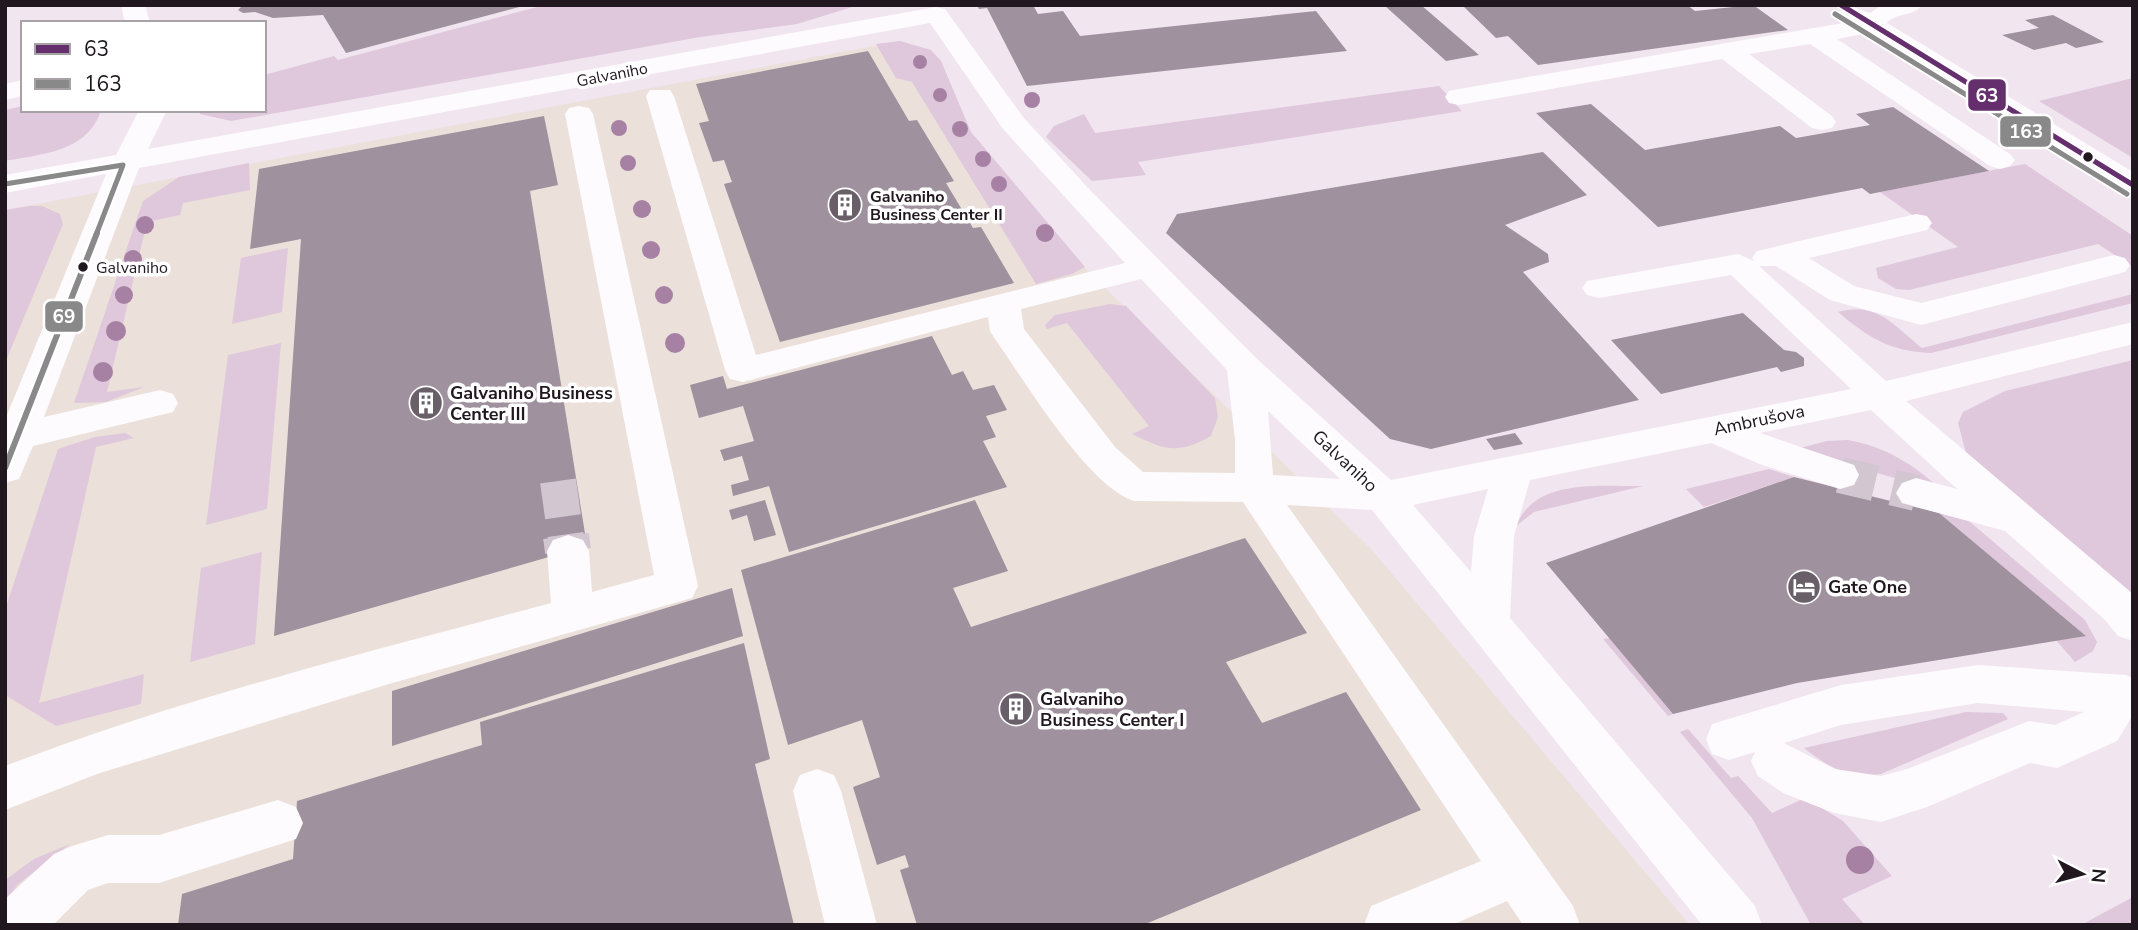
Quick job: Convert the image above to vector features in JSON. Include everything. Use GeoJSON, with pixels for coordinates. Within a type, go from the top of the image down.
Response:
{"type":"FeatureCollection","features":[{"type":"Feature","properties":{"kind":"street"},"geometry":{"type":"LineString","coordinates":[[1841,5],[2133,182]]}},
{"type":"Feature","properties":{"kind":"street"},"geometry":{"type":"LineString","coordinates":[[1459,97],[1873,25],[1882,13],[1910,5]]}},
{"type":"Feature","properties":{"kind":"street","name":"Galvaniho"},"geometry":{"type":"LineString","coordinates":[[5,184],[123,165],[933,10],[1013,123],[1078,195],[1151,267],[1244,367],[1383,496],[1736,925]]}},
{"type":"Feature","properties":{"kind":"street"},"geometry":{"type":"LineString","coordinates":[[1816,36],[2000,160]]}},
{"type":"Feature","properties":{"kind":"street"},"geometry":{"type":"LineString","coordinates":[[1728,51],[1822,122]]}},
{"type":"Feature","properties":{"kind":"street"},"geometry":{"type":"LineString","coordinates":[[660,96],[743,370],[1151,267]]}},
{"type":"Feature","properties":{"kind":"street"},"geometry":{"type":"LineString","coordinates":[[10,448],[123,165],[138,145],[152,112]]}},
{"type":"Feature","properties":{"kind":"street"},"geometry":{"type":"LineString","coordinates":[[5,788],[92,754],[677,586],[579,114]]}},
{"type":"Feature","properties":{"kind":"street"},"geometry":{"type":"LineString","coordinates":[[1599,288],[1738,264],[1916,223]]}},
{"type":"Feature","properties":{"kind":"street"},"geometry":{"type":"LineString","coordinates":[[1781,255],[1842,293],[1920,314],[2114,265]]}},
{"type":"Feature","properties":{"kind":"street"},"geometry":{"type":"LineString","coordinates":[[1738,264],[1855,371],[1877,396],[2133,622]]}},
{"type":"Feature","properties":{"kind":"street","name":"Ambrušova"},"geometry":{"type":"LineString","coordinates":[[1003,303],[1007,331],[1101,457],[1134,486],[1254,488],[1383,496],[1877,396],[2133,333]]}},
{"type":"Feature","properties":{"kind":"street"},"geometry":{"type":"LineString","coordinates":[[1244,367],[1254,439],[1254,488],[1554,925]]}},
{"type":"Feature","properties":{"kind":"street"},"geometry":{"type":"LineString","coordinates":[[10,448],[160,403]]}},
{"type":"Feature","properties":{"kind":"street"},"geometry":{"type":"LineString","coordinates":[[1714,429],[1776,455],[1840,475]]}},
{"type":"Feature","properties":{"kind":"street"},"geometry":{"type":"LineString","coordinates":[[1488,622],[1494,536],[1513,471]]}},
{"type":"Feature","properties":{"kind":"street"},"geometry":{"type":"LineString","coordinates":[[1916,493],[2019,520]]}},
{"type":"Feature","properties":{"kind":"street"},"geometry":{"type":"LineString","coordinates":[[568,551],[573,614]]}},
{"type":"Feature","properties":{"kind":"street"},"geometry":{"type":"LineString","coordinates":[[1729,739],[1841,705],[1978,684],[2125,695]]}},
{"type":"Feature","properties":{"kind":"street"},"geometry":{"type":"LineString","coordinates":[[1774,761],[1800,777],[1834,791],[1881,799],[2029,742],[2057,747],[2101,726],[2125,695]]}},
{"type":"Feature","properties":{"kind":"street"},"geometry":{"type":"LineString","coordinates":[[817,791],[851,925]]}},
{"type":"Feature","properties":{"kind":"street"},"geometry":{"type":"LineString","coordinates":[[24,925],[25,916],[72,871],[108,859],[159,859],[278,823]]}},
{"type":"Feature","properties":{"kind":"street"},"geometry":{"type":"LineString","coordinates":[[1390,925],[1517,871]]}},
{"type":"Feature","properties":{"kind":"shaded area"},"geometry":{"type":"Polygon","coordinates":[[[545,5],[859,5],[797,24],[700,37],[231,121],[200,114],[266,112],[266,74],[334,56],[338,60],[545,5]]]}},
{"type":"Feature","properties":{"kind":"shaded area"},"geometry":{"type":"Polygon","coordinates":[[[900,41],[931,50],[941,61],[971,132],[1084,267],[1371,549],[1690,925],[5,925],[5,210],[900,41]]]}},
{"type":"Feature","properties":{"kind":"shaded area"},"geometry":{"type":"Polygon","coordinates":[[[900,41],[931,50],[941,61],[971,132],[1085,267],[1072,274],[1036,284],[912,82],[896,78],[876,44],[900,41]]]}},
{"type":"Feature","properties":{"kind":"shaded area"},"geometry":{"type":"Polygon","coordinates":[[[2133,78],[2133,158],[2039,101],[2133,78]]]}},
{"type":"Feature","properties":{"kind":"shaded area"},"geometry":{"type":"Polygon","coordinates":[[[1439,86],[1462,111],[1138,162],[1146,175],[1092,181],[1046,137],[1054,126],[1084,114],[1095,133],[1439,86]]]}},
{"type":"Feature","properties":{"kind":"shaded area"},"geometry":{"type":"Polygon","coordinates":[[[21,106],[21,112],[100,112],[95,124],[75,143],[48,153],[5,161],[5,110],[21,106]]]}},
{"type":"Feature","properties":{"kind":"shaded area"},"geometry":{"type":"Polygon","coordinates":[[[249,163],[250,190],[183,203],[180,215],[147,222],[107,392],[144,387],[106,402],[74,403],[143,201],[179,177],[249,163]]]}},
{"type":"Feature","properties":{"kind":"shaded area"},"geometry":{"type":"Polygon","coordinates":[[[2025,164],[2133,236],[2133,267],[2098,244],[1909,290],[1896,289],[1878,278],[1876,268],[1958,247],[1880,192],[2025,164]]]}},
{"type":"Feature","properties":{"kind":"shaded area"},"geometry":{"type":"Polygon","coordinates":[[[42,206],[60,214],[63,224],[5,363],[5,210],[42,206]]]}},
{"type":"Feature","properties":{"kind":"shaded area"},"geometry":{"type":"Polygon","coordinates":[[[288,248],[282,312],[232,324],[241,258],[288,248]]]}},
{"type":"Feature","properties":{"kind":"shaded area"},"geometry":{"type":"Polygon","coordinates":[[[2133,294],[2133,303],[1931,353],[1916,352],[1880,342],[1838,312],[1852,309],[1874,312],[1922,348],[2133,294]]]}},
{"type":"Feature","properties":{"kind":"shaded area"},"geometry":{"type":"Polygon","coordinates":[[[1110,304],[1126,306],[1215,398],[1218,417],[1211,436],[1189,446],[1171,448],[1153,444],[1132,434],[1149,426],[1067,323],[1047,329],[1045,325],[1055,315],[1110,304]]]}},
{"type":"Feature","properties":{"kind":"shaded area"},"geometry":{"type":"Polygon","coordinates":[[[281,343],[267,509],[206,525],[228,355],[281,343]]]}},
{"type":"Feature","properties":{"kind":"shaded area"},"geometry":{"type":"Polygon","coordinates":[[[2133,360],[2133,598],[1966,453],[1958,423],[1963,412],[2005,391],[2133,360]]]}},
{"type":"Feature","properties":{"kind":"shaded area"},"geometry":{"type":"Polygon","coordinates":[[[125,433],[134,438],[96,447],[39,703],[144,674],[141,704],[56,726],[5,695],[5,610],[58,449],[95,437],[125,433]]]}},
{"type":"Feature","properties":{"kind":"shaded area"},"geometry":{"type":"Polygon","coordinates":[[[1848,440],[1888,452],[1943,491],[1799,452],[1800,448],[1827,441],[1848,440]]]}},
{"type":"Feature","properties":{"kind":"shaded area"},"geometry":{"type":"Polygon","coordinates":[[[1769,469],[1794,477],[1704,507],[1686,489],[1769,469]]]}},
{"type":"Feature","properties":{"kind":"shaded area"},"geometry":{"type":"Polygon","coordinates":[[[1590,486],[1643,486],[1534,512],[1516,526],[1525,510],[1538,499],[1554,492],[1590,486]]]}},
{"type":"Feature","properties":{"kind":"shaded area"},"geometry":{"type":"Polygon","coordinates":[[[1939,513],[1969,521],[2085,620],[2097,642],[2093,651],[2075,662],[2056,640],[2085,635],[1939,513]]]}},
{"type":"Feature","properties":{"kind":"shaded area"},"geometry":{"type":"Polygon","coordinates":[[[262,552],[255,644],[190,662],[201,568],[262,552]]]}},
{"type":"Feature","properties":{"kind":"shaded area"},"geometry":{"type":"Polygon","coordinates":[[[1610,638],[1673,714],[1668,716],[1603,639],[1610,638]]]}},
{"type":"Feature","properties":{"kind":"shaded area"},"geometry":{"type":"Polygon","coordinates":[[[1966,712],[2003,713],[2008,719],[1881,774],[1869,775],[1840,770],[1804,748],[1966,712]]]}},
{"type":"Feature","properties":{"kind":"shaded area"},"geometry":{"type":"Polygon","coordinates":[[[1688,729],[1731,778],[1738,776],[1772,813],[1805,798],[1843,821],[1892,876],[1842,899],[1865,925],[1811,925],[1752,818],[1680,732],[1688,729]]]}},
{"type":"Feature","properties":{"kind":"shaded area"},"geometry":{"type":"Polygon","coordinates":[[[70,844],[17,885],[5,905],[5,880],[34,859],[70,844]]]}},
{"type":"Feature","properties":{"kind":"shaded area"},"geometry":{"type":"Polygon","coordinates":[[[2133,897],[2133,925],[2081,925],[2133,897]]]}},
{"type":"Feature","properties":{"kind":"building"},"geometry":{"type":"Polygon","coordinates":[[[243,5],[523,6],[346,53],[323,15],[273,18],[255,12],[243,13],[238,10],[243,5]]]}},
{"type":"Feature","properties":{"kind":"building"},"geometry":{"type":"Polygon","coordinates":[[[977,5],[1033,5],[1038,14],[1063,11],[1080,36],[1316,11],[1347,51],[1027,86],[987,8],[979,9],[977,5]]]}},
{"type":"Feature","properties":{"kind":"building"},"geometry":{"type":"Polygon","coordinates":[[[1384,5],[1421,5],[1479,55],[1446,61],[1384,5]]]}},
{"type":"Feature","properties":{"kind":"building"},"geometry":{"type":"Polygon","coordinates":[[[1462,5],[1687,5],[1695,11],[1753,5],[1788,30],[1538,65],[1508,36],[1496,38],[1462,5]]]}},
{"type":"Feature","properties":{"kind":"building"},"geometry":{"type":"Polygon","coordinates":[[[2053,15],[2104,42],[2076,48],[2066,43],[2034,50],[2002,35],[2039,28],[2025,20],[2053,15]]]}},
{"type":"Feature","properties":{"kind":"building","name":"Galvaniho Business Center II"},"geometry":{"type":"Polygon","coordinates":[[[868,51],[909,121],[917,120],[954,181],[946,183],[973,228],[981,227],[1014,283],[780,342],[724,184],[732,182],[724,160],[713,162],[699,123],[709,121],[696,84],[868,51]]]}},
{"type":"Feature","properties":{"kind":"building"},"geometry":{"type":"Polygon","coordinates":[[[1591,104],[1645,150],[1780,126],[1796,138],[1870,125],[1856,114],[1893,107],[1989,171],[1870,194],[1862,188],[1658,227],[1536,113],[1591,104]]]}},
{"type":"Feature","properties":{"kind":"building","name":"Galvaniho Business Center III"},"geometry":{"type":"Polygon","coordinates":[[[544,116],[558,185],[530,191],[587,546],[274,636],[301,239],[250,249],[259,169],[544,116]]]}},
{"type":"Feature","properties":{"kind":"building"},"geometry":{"type":"Polygon","coordinates":[[[1543,152],[1587,195],[1505,225],[1548,254],[1549,262],[1523,272],[1639,400],[1431,449],[1390,439],[1166,233],[1177,214],[1543,152]]]}},
{"type":"Feature","properties":{"kind":"building"},"geometry":{"type":"Polygon","coordinates":[[[1743,313],[1784,350],[1796,352],[1804,358],[1804,366],[1781,372],[1777,367],[1661,394],[1611,340],[1743,313]]]}},
{"type":"Feature","properties":{"kind":"building"},"geometry":{"type":"Polygon","coordinates":[[[932,336],[952,375],[963,371],[973,390],[994,385],[1007,410],[986,416],[996,437],[983,441],[1007,487],[789,552],[769,486],[733,496],[731,485],[749,480],[742,456],[724,461],[720,450],[754,441],[743,406],[699,418],[690,385],[723,376],[727,389],[932,336]]]}},
{"type":"Feature","properties":{"kind":"building"},"geometry":{"type":"Polygon","coordinates":[[[1515,433],[1523,444],[1494,450],[1486,439],[1515,433]]]}},
{"type":"Feature","properties":{"kind":"building"},"geometry":{"type":"Polygon","coordinates":[[[1794,477],[1939,513],[2086,636],[1797,683],[1673,714],[1546,563],[1794,477]]]}},
{"type":"Feature","properties":{"kind":"building"},"geometry":{"type":"Polygon","coordinates":[[[765,500],[776,535],[754,541],[747,515],[732,520],[729,510],[765,500]]]}},
{"type":"Feature","properties":{"kind":"building","name":"Galvaniho Business Center I"},"geometry":{"type":"Polygon","coordinates":[[[975,500],[1008,571],[953,588],[971,627],[1245,538],[1307,633],[1226,662],[1262,723],[1346,692],[1421,810],[1143,925],[917,925],[900,870],[909,867],[905,855],[877,865],[853,787],[880,777],[862,720],[788,745],[741,570],[975,500]]]}},
{"type":"Feature","properties":{"kind":"building"},"geometry":{"type":"Polygon","coordinates":[[[732,588],[743,636],[392,746],[392,691],[732,588]]]}},
{"type":"Feature","properties":{"kind":"building"},"geometry":{"type":"Polygon","coordinates":[[[744,643],[770,759],[755,764],[794,925],[178,925],[182,894],[293,859],[297,801],[482,745],[480,722],[744,643]]]}},
{"type":"Feature","properties":{"kind":"tunnel"},"geometry":{"type":"LineString","coordinates":[[1840,475],[1916,493]]}},
{"type":"Feature","properties":{"kind":"tunnel"},"geometry":{"type":"LineString","coordinates":[[558,481],[566,538]]}},
{"type":"Feature","properties":{"kind":"tunnel"},"geometry":{"type":"LineString","coordinates":[[566,536],[568,551]]}},
{"type":"Feature","properties":{"kind":"transit line","name":"63"},"geometry":{"type":"LineString","coordinates":[[1841,5],[2133,185]]}},
{"type":"Feature","properties":{"kind":"transit line","name":"163"},"geometry":{"type":"LineString","coordinates":[[1835,14],[2127,194]]}},
{"type":"Feature","properties":{"kind":"transit line","name":"69"},"geometry":{"type":"LineString","coordinates":[[5,184],[123,165]]}},
{"type":"Feature","properties":{"kind":"transit line","name":"69"},"geometry":{"type":"LineString","coordinates":[[5,468],[123,165]]}},
{"type":"Feature","properties":{"kind":"place","name":"Galvaniho Business Center II"},"geometry":{"type":"Point","coordinates":[845,205]}},
{"type":"Feature","properties":{"kind":"place","name":"Galvaniho"},"geometry":{"type":"Point","coordinates":[83,267]}},
{"type":"Feature","properties":{"kind":"place","name":"Galvaniho Business Center III"},"geometry":{"type":"Point","coordinates":[426,403]}},
{"type":"Feature","properties":{"kind":"place","name":"Gate One"},"geometry":{"type":"Point","coordinates":[1804,587]}},
{"type":"Feature","properties":{"kind":"place","name":"Galvaniho Business Center I"},"geometry":{"type":"Point","coordinates":[1016,709]}}]}
